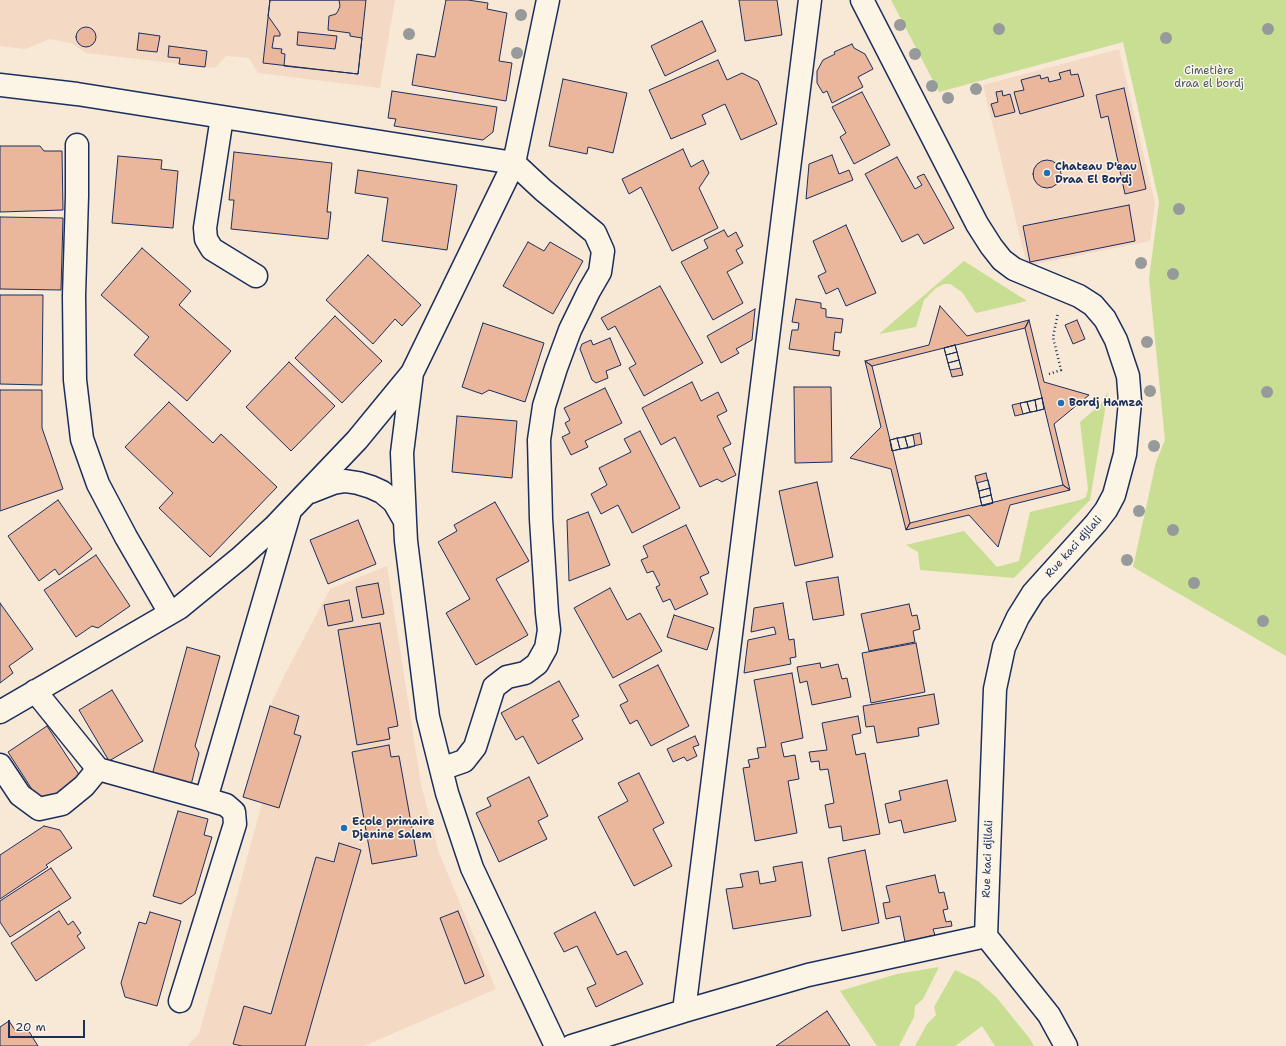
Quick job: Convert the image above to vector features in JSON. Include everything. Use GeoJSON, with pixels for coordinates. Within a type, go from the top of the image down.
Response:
{"type":"FeatureCollection","features":[{"type":"Feature","properties":{"kind":"street"},"geometry":{"type":"LineString","coordinates":[[0,712],[179,608],[240,558],[357,440],[412,373],[514,163],[548,0]]}},
{"type":"Feature","properties":{"kind":"street"},"geometry":{"type":"LineString","coordinates":[[684,1011],[810,0]]}},
{"type":"Feature","properties":{"kind":"street","name":"Rue kaci djllali"},"geometry":{"type":"LineString","coordinates":[[862,0],[977,224],[1002,260],[1014,269],[1079,296],[1093,305],[1105,319],[1116,340],[1128,376],[1130,402],[1125,454],[1114,495],[1106,510],[1033,593],[1018,617],[1004,648],[995,689],[986,936]]}},
{"type":"Feature","properties":{"kind":"street"},"geometry":{"type":"LineString","coordinates":[[0,84],[77,94],[514,163],[543,190],[595,233],[603,251],[600,272],[570,330],[556,368],[544,406],[539,440],[539,480],[546,605],[549,630],[546,648],[537,664],[525,673],[507,677],[494,686],[475,747],[464,761],[441,769]]}},
{"type":"Feature","properties":{"kind":"street"},"geometry":{"type":"LineString","coordinates":[[222,117],[204,228],[206,239],[212,249],[256,276]]}},
{"type":"Feature","properties":{"kind":"street"},"geometry":{"type":"LineString","coordinates":[[77,145],[78,196],[74,311],[75,380],[82,439],[98,484],[126,537],[170,613]]}},
{"type":"Feature","properties":{"kind":"street"},"geometry":{"type":"LineString","coordinates":[[412,373],[402,453],[405,521],[428,718],[447,793],[472,868],[556,1046]]}},
{"type":"Feature","properties":{"kind":"street"},"geometry":{"type":"LineString","coordinates":[[206,799],[298,501],[322,486],[344,481],[358,482],[382,492],[394,502],[405,521]]}},
{"type":"Feature","properties":{"kind":"street"},"geometry":{"type":"LineString","coordinates":[[35,691],[98,769],[226,805],[234,812],[235,824],[180,1001]]}},
{"type":"Feature","properties":{"kind":"street"},"geometry":{"type":"LineString","coordinates":[[0,765],[20,796],[38,810],[62,804],[84,786],[98,769]]}},
{"type":"Feature","properties":{"kind":"street"},"geometry":{"type":"LineString","coordinates":[[572,1046],[684,1011],[808,975],[986,936],[1049,1015],[1066,1046]]}},
{"type":"Feature","properties":{"kind":"path"},"geometry":{"type":"LineString","coordinates":[[1049,374],[1061,370],[1053,337],[1063,289]]}},
{"type":"Feature","properties":{"kind":"shaded area"},"geometry":{"type":"Polygon","coordinates":[[[0,0],[395,0],[380,88],[258,73],[249,58],[226,56],[215,68],[86,53],[71,43],[50,39],[25,49],[0,46],[0,0]]]}},
{"type":"Feature","properties":{"kind":"shaded area"},"geometry":{"type":"Polygon","coordinates":[[[1119,49],[1155,203],[1150,241],[1027,266],[983,85],[1119,49]]]}},
{"type":"Feature","properties":{"kind":"shaded area","name":"Ecole primaire Djenine Salem"},"geometry":{"type":"Polygon","coordinates":[[[387,566],[421,784],[439,853],[496,989],[364,1046],[187,1046],[199,1034],[262,803],[270,706],[285,674],[330,589],[387,566]]]}},
{"type":"Feature","properties":{"kind":"green space","name":"Cimetière draa el bordj"},"geometry":{"type":"Polygon","coordinates":[[[891,0],[1286,0],[1286,656],[1133,567],[1156,462],[1165,440],[1149,279],[1159,202],[1123,42],[939,92],[891,0]]]}},
{"type":"Feature","properties":{"kind":"green space"},"geometry":{"type":"Polygon","coordinates":[[[964,261],[1027,301],[976,313],[962,292],[950,284],[944,284],[936,288],[924,300],[916,327],[879,334],[964,261]]]}},
{"type":"Feature","properties":{"kind":"green space"},"geometry":{"type":"Polygon","coordinates":[[[1108,392],[1090,500],[1014,578],[920,570],[918,552],[906,545],[964,531],[997,567],[1019,561],[1030,512],[1080,500],[1086,497],[1088,489],[1080,422],[1100,405],[1108,392]]]}},
{"type":"Feature","properties":{"kind":"green space"},"geometry":{"type":"Polygon","coordinates":[[[939,967],[923,999],[915,1006],[914,1017],[899,1046],[877,1046],[840,991],[897,974],[939,967]]]}},
{"type":"Feature","properties":{"kind":"green space"},"geometry":{"type":"Polygon","coordinates":[[[955,970],[978,981],[997,998],[1034,1046],[995,1046],[982,1026],[955,1046],[915,1046],[927,1024],[936,1015],[934,1007],[955,970]]]}},
{"type":"Feature","properties":{"kind":"building"},"geometry":{"type":"Polygon","coordinates":[[[270,0],[366,0],[358,74],[263,63],[270,0]]]}},
{"type":"Feature","properties":{"kind":"building"},"geometry":{"type":"Polygon","coordinates":[[[270,0],[339,0],[340,6],[338,11],[336,14],[329,16],[328,30],[350,33],[350,36],[362,38],[358,74],[284,66],[285,54],[281,53],[282,49],[272,48],[274,36],[280,36],[280,33],[268,16],[270,0]]]}},
{"type":"Feature","properties":{"kind":"building"},"geometry":{"type":"Polygon","coordinates":[[[446,0],[468,0],[488,3],[487,9],[507,13],[499,61],[512,63],[506,101],[412,85],[417,54],[435,57],[446,0]]]}},
{"type":"Feature","properties":{"kind":"building"},"geometry":{"type":"Polygon","coordinates":[[[739,0],[777,0],[782,35],[745,41],[739,0]]]}},
{"type":"Feature","properties":{"kind":"building"},"geometry":{"type":"Polygon","coordinates":[[[702,21],[716,51],[665,76],[651,46],[702,21]]]}},
{"type":"Feature","properties":{"kind":"building"},"geometry":{"type":"Polygon","coordinates":[[[82,27],[90,27],[96,33],[96,41],[90,47],[82,47],[76,41],[76,33],[82,27]]]}},
{"type":"Feature","properties":{"kind":"building"},"geometry":{"type":"Polygon","coordinates":[[[298,32],[337,36],[335,49],[297,45],[298,32]]]}},
{"type":"Feature","properties":{"kind":"building"},"geometry":{"type":"Polygon","coordinates":[[[139,33],[160,36],[157,52],[137,50],[139,33]]]}},
{"type":"Feature","properties":{"kind":"building"},"geometry":{"type":"Polygon","coordinates":[[[852,44],[854,48],[865,54],[873,69],[858,77],[863,87],[832,103],[827,91],[823,93],[817,83],[817,71],[823,60],[835,54],[834,52],[852,44]]]}},
{"type":"Feature","properties":{"kind":"building"},"geometry":{"type":"Polygon","coordinates":[[[169,46],[207,51],[205,67],[179,64],[180,58],[168,57],[169,46]]]}},
{"type":"Feature","properties":{"kind":"building"},"geometry":{"type":"Polygon","coordinates":[[[718,60],[727,80],[742,73],[758,81],[777,124],[741,140],[725,104],[702,115],[706,124],[671,139],[649,90],[718,60]]]}},
{"type":"Feature","properties":{"kind":"building"},"geometry":{"type":"Polygon","coordinates":[[[1070,70],[1071,75],[1078,74],[1084,96],[1020,114],[1014,92],[1024,90],[1021,80],[1040,75],[1041,79],[1048,77],[1049,82],[1061,79],[1059,73],[1070,70]]]}},
{"type":"Feature","properties":{"kind":"building"},"geometry":{"type":"Polygon","coordinates":[[[563,79],[627,93],[613,153],[588,147],[587,154],[549,146],[563,79]]]}},
{"type":"Feature","properties":{"kind":"building"},"geometry":{"type":"Polygon","coordinates":[[[1124,88],[1146,189],[1125,194],[1108,116],[1101,118],[1096,95],[1124,88]]]}},
{"type":"Feature","properties":{"kind":"building"},"geometry":{"type":"Polygon","coordinates":[[[392,91],[497,107],[493,132],[483,140],[394,126],[396,119],[388,118],[392,91]]]}},
{"type":"Feature","properties":{"kind":"building"},"geometry":{"type":"Polygon","coordinates":[[[1002,91],[1003,96],[1010,94],[1015,112],[995,117],[991,104],[998,102],[996,92],[1002,91]]]}},
{"type":"Feature","properties":{"kind":"building"},"geometry":{"type":"Polygon","coordinates":[[[862,92],[890,145],[854,164],[840,137],[846,133],[832,107],[862,92]]]}},
{"type":"Feature","properties":{"kind":"building"},"geometry":{"type":"Polygon","coordinates":[[[0,146],[40,146],[44,151],[62,151],[63,210],[0,212],[0,146]]]}},
{"type":"Feature","properties":{"kind":"building"},"geometry":{"type":"Polygon","coordinates":[[[683,149],[691,167],[703,160],[709,173],[699,188],[718,228],[672,251],[641,187],[629,194],[622,179],[683,149]]]}},
{"type":"Feature","properties":{"kind":"building"},"geometry":{"type":"Polygon","coordinates":[[[234,152],[332,163],[327,212],[331,212],[328,239],[231,229],[234,200],[229,200],[234,152]]]}},
{"type":"Feature","properties":{"kind":"building"},"geometry":{"type":"Polygon","coordinates":[[[832,155],[839,174],[849,170],[853,180],[806,199],[809,164],[832,155]]]}},
{"type":"Feature","properties":{"kind":"building"},"geometry":{"type":"Polygon","coordinates":[[[118,156],[162,160],[161,169],[178,171],[173,228],[112,223],[118,156]]]}},
{"type":"Feature","properties":{"kind":"building"},"geometry":{"type":"Polygon","coordinates":[[[897,157],[915,189],[922,185],[917,177],[924,174],[954,228],[924,244],[918,234],[902,242],[865,174],[897,157]]]}},
{"type":"Feature","properties":{"kind":"building","name":"Chateau D'eau Draa El Bordj"},"geometry":{"type":"Polygon","coordinates":[[[1047,160],[1053,161],[1057,164],[1060,168],[1060,180],[1057,184],[1053,187],[1047,188],[1041,187],[1037,184],[1034,180],[1033,174],[1034,168],[1037,164],[1041,161],[1047,160]]]}},
{"type":"Feature","properties":{"kind":"building"},"geometry":{"type":"Polygon","coordinates":[[[358,170],[457,185],[447,250],[382,241],[388,198],[355,193],[358,170]]]}},
{"type":"Feature","properties":{"kind":"building"},"geometry":{"type":"Polygon","coordinates":[[[1129,205],[1135,241],[1030,262],[1023,226],[1129,205]]]}},
{"type":"Feature","properties":{"kind":"building"},"geometry":{"type":"Polygon","coordinates":[[[0,217],[63,218],[61,290],[0,289],[0,217]]]}},
{"type":"Feature","properties":{"kind":"building"},"geometry":{"type":"Polygon","coordinates":[[[846,225],[876,293],[846,306],[838,288],[826,294],[818,276],[826,272],[813,241],[846,225]]]}},
{"type":"Feature","properties":{"kind":"building"},"geometry":{"type":"Polygon","coordinates":[[[724,230],[728,237],[736,232],[743,246],[736,250],[743,263],[727,272],[743,303],[713,320],[681,262],[708,248],[704,240],[724,230]]]}},
{"type":"Feature","properties":{"kind":"building"},"geometry":{"type":"Polygon","coordinates":[[[528,242],[544,251],[550,242],[583,261],[553,314],[503,286],[528,242]]]}},
{"type":"Feature","properties":{"kind":"building"},"geometry":{"type":"Polygon","coordinates":[[[142,248],[191,291],[179,305],[231,351],[187,401],[134,355],[149,337],[101,295],[142,248]]]}},
{"type":"Feature","properties":{"kind":"building"},"geometry":{"type":"Polygon","coordinates":[[[368,255],[421,305],[402,326],[395,319],[373,344],[326,300],[368,255]]]}},
{"type":"Feature","properties":{"kind":"building"},"geometry":{"type":"Polygon","coordinates":[[[660,286],[703,363],[644,396],[629,368],[636,364],[615,326],[608,330],[601,318],[660,286]]]}},
{"type":"Feature","properties":{"kind":"building"},"geometry":{"type":"Polygon","coordinates":[[[0,295],[43,295],[42,385],[0,384],[0,295]]]}},
{"type":"Feature","properties":{"kind":"building"},"geometry":{"type":"Polygon","coordinates":[[[796,299],[821,303],[821,308],[826,309],[826,317],[843,319],[841,333],[835,332],[833,350],[840,351],[839,356],[789,349],[792,330],[798,330],[799,323],[792,322],[796,299]]]}},
{"type":"Feature","properties":{"kind":"building"},"geometry":{"type":"Polygon","coordinates":[[[940,306],[967,336],[1029,320],[1025,328],[872,366],[865,361],[929,345],[940,306]]]}},
{"type":"Feature","properties":{"kind":"building"},"geometry":{"type":"Polygon","coordinates":[[[755,309],[752,340],[736,349],[739,353],[721,363],[707,336],[755,309]]]}},
{"type":"Feature","properties":{"kind":"building"},"geometry":{"type":"Polygon","coordinates":[[[335,316],[382,361],[342,403],[295,358],[335,316]]]}},
{"type":"Feature","properties":{"kind":"building","name":"Bordj Hamza"},"geometry":{"type":"Polygon","coordinates":[[[1029,320],[1044,382],[1089,395],[1054,424],[1070,490],[1063,485],[1025,328],[1029,320]]]}},
{"type":"Feature","properties":{"kind":"building"},"geometry":{"type":"Polygon","coordinates":[[[1077,320],[1085,339],[1073,344],[1065,325],[1077,320]]]}},
{"type":"Feature","properties":{"kind":"building"},"geometry":{"type":"Polygon","coordinates":[[[483,323],[544,343],[525,402],[489,390],[482,394],[462,387],[483,323]]]}},
{"type":"Feature","properties":{"kind":"building"},"geometry":{"type":"Polygon","coordinates":[[[610,338],[621,365],[606,371],[608,378],[596,383],[592,380],[580,349],[582,344],[591,340],[593,345],[610,338]]]}},
{"type":"Feature","properties":{"kind":"building"},"geometry":{"type":"Polygon","coordinates":[[[955,345],[963,375],[952,377],[944,348],[955,345]]]}},
{"type":"Feature","properties":{"kind":"building"},"geometry":{"type":"Polygon","coordinates":[[[955,345],[957,352],[946,355],[944,348],[955,345]]]}},
{"type":"Feature","properties":{"kind":"building"},"geometry":{"type":"Polygon","coordinates":[[[957,352],[959,360],[948,363],[946,355],[957,352]]]}},
{"type":"Feature","properties":{"kind":"building"},"geometry":{"type":"Polygon","coordinates":[[[959,360],[961,368],[950,370],[948,363],[959,360]]]}},
{"type":"Feature","properties":{"kind":"building"},"geometry":{"type":"Polygon","coordinates":[[[865,361],[872,366],[890,440],[910,523],[906,530],[891,469],[850,458],[881,427],[865,361]]]}},
{"type":"Feature","properties":{"kind":"building"},"geometry":{"type":"Polygon","coordinates":[[[289,362],[335,406],[291,451],[246,407],[289,362]]]}},
{"type":"Feature","properties":{"kind":"building"},"geometry":{"type":"Polygon","coordinates":[[[692,382],[701,401],[718,392],[727,411],[717,416],[731,444],[723,448],[736,475],[722,482],[717,479],[700,487],[675,437],[661,445],[642,408],[692,382]]]}},
{"type":"Feature","properties":{"kind":"building"},"geometry":{"type":"Polygon","coordinates":[[[794,387],[831,387],[832,462],[795,463],[794,387]]]}},
{"type":"Feature","properties":{"kind":"building"},"geometry":{"type":"Polygon","coordinates":[[[605,388],[622,423],[585,441],[588,447],[571,455],[562,437],[570,433],[565,423],[570,420],[564,408],[605,388]]]}},
{"type":"Feature","properties":{"kind":"building"},"geometry":{"type":"Polygon","coordinates":[[[0,390],[42,390],[42,428],[63,489],[0,511],[0,390]]]}},
{"type":"Feature","properties":{"kind":"building"},"geometry":{"type":"Polygon","coordinates":[[[1042,398],[1044,409],[1015,416],[1012,405],[1042,398]]]}},
{"type":"Feature","properties":{"kind":"building"},"geometry":{"type":"Polygon","coordinates":[[[1042,398],[1044,409],[1037,411],[1035,400],[1042,398]]]}},
{"type":"Feature","properties":{"kind":"building"},"geometry":{"type":"Polygon","coordinates":[[[1035,400],[1037,411],[1030,412],[1027,402],[1035,400]]]}},
{"type":"Feature","properties":{"kind":"building"},"geometry":{"type":"Polygon","coordinates":[[[169,402],[213,443],[221,434],[277,487],[210,557],[159,508],[173,493],[125,447],[169,402]]]}},
{"type":"Feature","properties":{"kind":"building"},"geometry":{"type":"Polygon","coordinates":[[[1027,402],[1030,412],[1023,414],[1020,403],[1027,402]]]}},
{"type":"Feature","properties":{"kind":"building"},"geometry":{"type":"Polygon","coordinates":[[[457,416],[517,421],[512,478],[452,472],[457,416]]]}},
{"type":"Feature","properties":{"kind":"building"},"geometry":{"type":"Polygon","coordinates":[[[640,431],[680,508],[632,533],[618,505],[601,514],[591,494],[607,485],[599,468],[631,452],[624,439],[640,431]]]}},
{"type":"Feature","properties":{"kind":"building"},"geometry":{"type":"Polygon","coordinates":[[[920,433],[922,444],[892,451],[890,440],[920,433]]]}},
{"type":"Feature","properties":{"kind":"building"},"geometry":{"type":"Polygon","coordinates":[[[913,435],[915,446],[908,448],[905,437],[913,435]]]}},
{"type":"Feature","properties":{"kind":"building"},"geometry":{"type":"Polygon","coordinates":[[[905,437],[908,448],[900,449],[897,438],[905,437]]]}},
{"type":"Feature","properties":{"kind":"building"},"geometry":{"type":"Polygon","coordinates":[[[897,438],[900,449],[892,451],[890,440],[897,438]]]}},
{"type":"Feature","properties":{"kind":"building"},"geometry":{"type":"Polygon","coordinates":[[[986,473],[993,503],[982,506],[975,476],[986,473]]]}},
{"type":"Feature","properties":{"kind":"building"},"geometry":{"type":"Polygon","coordinates":[[[988,480],[990,488],[979,491],[977,483],[988,480]]]}},
{"type":"Feature","properties":{"kind":"building"},"geometry":{"type":"Polygon","coordinates":[[[817,482],[833,557],[795,566],[779,491],[817,482]]]}},
{"type":"Feature","properties":{"kind":"building"},"geometry":{"type":"Polygon","coordinates":[[[1063,485],[1070,490],[1010,505],[998,547],[969,515],[906,530],[910,523],[1063,485]]]}},
{"type":"Feature","properties":{"kind":"building"},"geometry":{"type":"Polygon","coordinates":[[[990,488],[991,495],[980,498],[979,491],[990,488]]]}},
{"type":"Feature","properties":{"kind":"building"},"geometry":{"type":"Polygon","coordinates":[[[991,495],[993,503],[982,506],[980,498],[991,495]]]}},
{"type":"Feature","properties":{"kind":"building"},"geometry":{"type":"Polygon","coordinates":[[[58,500],[92,549],[59,575],[55,569],[39,581],[8,536],[58,500]]]}},
{"type":"Feature","properties":{"kind":"building"},"geometry":{"type":"Polygon","coordinates":[[[495,502],[529,561],[496,579],[528,635],[476,665],[446,613],[470,599],[438,542],[457,531],[454,525],[495,502]]]}},
{"type":"Feature","properties":{"kind":"building"},"geometry":{"type":"Polygon","coordinates":[[[588,512],[610,565],[569,581],[567,520],[588,512]]]}},
{"type":"Feature","properties":{"kind":"building"},"geometry":{"type":"Polygon","coordinates":[[[358,520],[376,564],[328,584],[310,540],[358,520]]]}},
{"type":"Feature","properties":{"kind":"building"},"geometry":{"type":"Polygon","coordinates":[[[686,525],[709,573],[700,577],[708,594],[675,610],[670,599],[663,602],[656,587],[660,585],[653,571],[647,573],[641,560],[648,557],[643,546],[686,525]]]}},
{"type":"Feature","properties":{"kind":"building"},"geometry":{"type":"Polygon","coordinates":[[[96,555],[130,606],[98,628],[92,626],[76,637],[44,590],[96,555]]]}},
{"type":"Feature","properties":{"kind":"building"},"geometry":{"type":"Polygon","coordinates":[[[838,577],[844,615],[813,620],[806,582],[838,577]]]}},
{"type":"Feature","properties":{"kind":"building"},"geometry":{"type":"Polygon","coordinates":[[[378,583],[384,614],[362,618],[356,587],[378,583]]]}},
{"type":"Feature","properties":{"kind":"building"},"geometry":{"type":"Polygon","coordinates":[[[610,588],[627,620],[640,613],[662,651],[613,678],[574,608],[610,588]]]}},
{"type":"Feature","properties":{"kind":"building"},"geometry":{"type":"Polygon","coordinates":[[[349,600],[353,621],[328,626],[324,605],[349,600]]]}},
{"type":"Feature","properties":{"kind":"building"},"geometry":{"type":"Polygon","coordinates":[[[0,603],[33,649],[9,666],[13,673],[0,683],[0,603]]]}},
{"type":"Feature","properties":{"kind":"building"},"geometry":{"type":"Polygon","coordinates":[[[783,603],[789,640],[794,639],[796,657],[790,658],[791,664],[744,673],[748,640],[776,634],[774,627],[751,632],[754,608],[783,603]]]}},
{"type":"Feature","properties":{"kind":"building"},"geometry":{"type":"Polygon","coordinates":[[[909,604],[912,616],[917,615],[920,629],[913,631],[915,642],[869,651],[861,614],[909,604]]]}},
{"type":"Feature","properties":{"kind":"building"},"geometry":{"type":"Polygon","coordinates":[[[674,615],[714,628],[707,650],[667,637],[674,615]]]}},
{"type":"Feature","properties":{"kind":"building"},"geometry":{"type":"Polygon","coordinates":[[[380,623],[398,726],[388,728],[390,739],[357,745],[338,630],[380,623]]]}},
{"type":"Feature","properties":{"kind":"building"},"geometry":{"type":"Polygon","coordinates":[[[916,643],[925,692],[871,703],[862,653],[916,643]]]}},
{"type":"Feature","properties":{"kind":"building"},"geometry":{"type":"Polygon","coordinates":[[[187,647],[220,656],[195,746],[199,753],[191,785],[152,775],[187,647]]]}},
{"type":"Feature","properties":{"kind":"building"},"geometry":{"type":"Polygon","coordinates":[[[820,663],[821,668],[838,664],[842,679],[847,678],[851,697],[812,705],[807,681],[800,683],[797,667],[820,663]]]}},
{"type":"Feature","properties":{"kind":"building"},"geometry":{"type":"Polygon","coordinates":[[[658,665],[689,726],[651,746],[637,720],[630,724],[620,705],[628,701],[619,685],[658,665]]]}},
{"type":"Feature","properties":{"kind":"building"},"geometry":{"type":"Polygon","coordinates":[[[792,673],[803,738],[781,743],[784,757],[795,755],[799,779],[788,781],[797,833],[755,841],[743,768],[750,767],[748,760],[759,758],[757,748],[766,747],[754,680],[792,673]]]}},
{"type":"Feature","properties":{"kind":"building"},"geometry":{"type":"Polygon","coordinates":[[[559,681],[579,716],[572,720],[583,739],[538,764],[523,736],[516,740],[501,713],[559,681]]]}},
{"type":"Feature","properties":{"kind":"building"},"geometry":{"type":"Polygon","coordinates":[[[112,690],[143,741],[109,761],[79,710],[112,690]]]}},
{"type":"Feature","properties":{"kind":"building"},"geometry":{"type":"Polygon","coordinates":[[[934,694],[939,724],[918,728],[919,736],[877,743],[874,726],[866,727],[863,706],[934,694]]]}},
{"type":"Feature","properties":{"kind":"building"},"geometry":{"type":"Polygon","coordinates":[[[270,706],[299,716],[294,734],[301,736],[279,808],[243,797],[270,706]]]}},
{"type":"Feature","properties":{"kind":"building"},"geometry":{"type":"Polygon","coordinates":[[[858,716],[861,733],[852,735],[856,755],[865,753],[880,834],[843,841],[841,826],[829,828],[825,805],[834,803],[828,769],[820,770],[819,761],[811,762],[809,752],[827,750],[822,723],[858,716]]]}},
{"type":"Feature","properties":{"kind":"building"},"geometry":{"type":"Polygon","coordinates":[[[47,726],[82,779],[42,805],[8,752],[47,726]]]}},
{"type":"Feature","properties":{"kind":"building"},"geometry":{"type":"Polygon","coordinates":[[[695,736],[699,745],[693,747],[697,756],[687,761],[684,757],[673,762],[667,749],[695,736]]]}},
{"type":"Feature","properties":{"kind":"building"},"geometry":{"type":"Polygon","coordinates":[[[389,745],[391,757],[399,756],[417,856],[372,864],[352,752],[389,745]]]}},
{"type":"Feature","properties":{"kind":"building"},"geometry":{"type":"Polygon","coordinates":[[[639,773],[664,823],[653,829],[672,866],[634,886],[598,817],[628,801],[618,783],[639,773]]]}},
{"type":"Feature","properties":{"kind":"building"},"geometry":{"type":"Polygon","coordinates":[[[529,777],[548,816],[538,821],[547,839],[499,862],[476,813],[491,806],[487,798],[529,777]]]}},
{"type":"Feature","properties":{"kind":"building"},"geometry":{"type":"Polygon","coordinates":[[[947,780],[956,821],[904,833],[901,820],[889,823],[885,804],[901,800],[899,791],[947,780]]]}},
{"type":"Feature","properties":{"kind":"building"},"geometry":{"type":"Polygon","coordinates":[[[178,811],[208,819],[204,835],[212,837],[195,894],[181,904],[153,896],[178,811]]]}},
{"type":"Feature","properties":{"kind":"building"},"geometry":{"type":"Polygon","coordinates":[[[44,826],[60,830],[72,848],[46,865],[48,867],[0,899],[0,855],[44,826]]]}},
{"type":"Feature","properties":{"kind":"building"},"geometry":{"type":"Polygon","coordinates":[[[339,843],[361,850],[305,1046],[242,1046],[233,1044],[244,1006],[271,1014],[316,857],[334,862],[339,843]]]}},
{"type":"Feature","properties":{"kind":"building"},"geometry":{"type":"Polygon","coordinates":[[[865,850],[879,923],[842,931],[828,858],[865,850]]]}},
{"type":"Feature","properties":{"kind":"building"},"geometry":{"type":"Polygon","coordinates":[[[802,862],[811,916],[733,929],[726,889],[743,887],[740,874],[758,871],[760,884],[776,881],[773,867],[802,862]]]}},
{"type":"Feature","properties":{"kind":"building"},"geometry":{"type":"Polygon","coordinates":[[[51,868],[71,898],[10,937],[0,922],[0,901],[51,868]]]}},
{"type":"Feature","properties":{"kind":"building"},"geometry":{"type":"Polygon","coordinates":[[[935,875],[939,893],[944,892],[948,909],[943,910],[946,922],[951,921],[952,926],[933,929],[935,935],[905,942],[900,916],[886,919],[883,903],[890,902],[886,886],[935,875]]]}},
{"type":"Feature","properties":{"kind":"building"},"geometry":{"type":"Polygon","coordinates":[[[59,911],[68,925],[73,921],[81,933],[77,936],[85,948],[36,981],[11,943],[59,911]]]}},
{"type":"Feature","properties":{"kind":"building"},"geometry":{"type":"Polygon","coordinates":[[[458,911],[484,976],[465,984],[440,918],[458,911]]]}},
{"type":"Feature","properties":{"kind":"building"},"geometry":{"type":"Polygon","coordinates":[[[150,912],[181,921],[157,1006],[125,997],[121,983],[139,922],[146,924],[150,912]]]}},
{"type":"Feature","properties":{"kind":"building"},"geometry":{"type":"Polygon","coordinates":[[[595,912],[617,955],[626,951],[643,984],[596,1007],[587,988],[596,984],[577,946],[564,952],[554,933],[595,912]]]}},
{"type":"Feature","properties":{"kind":"building"},"geometry":{"type":"Polygon","coordinates":[[[827,1011],[850,1046],[776,1046],[827,1011]]]}},
{"type":"Feature","properties":{"kind":"building"},"geometry":{"type":"Polygon","coordinates":[[[9,1021],[15,1030],[25,1025],[38,1046],[0,1046],[0,1027],[9,1021]]]}},
{"type":"Feature","properties":{"kind":"place","name":"Chateau D'eau Draa El Bordj"},"geometry":{"type":"Point","coordinates":[1047,173]}},
{"type":"Feature","properties":{"kind":"place","name":"Bordj Hamza"},"geometry":{"type":"Point","coordinates":[1061,403]}},
{"type":"Feature","properties":{"kind":"place","name":"Ecole primaire Djenine Salem"},"geometry":{"type":"Point","coordinates":[344,828]}}]}
